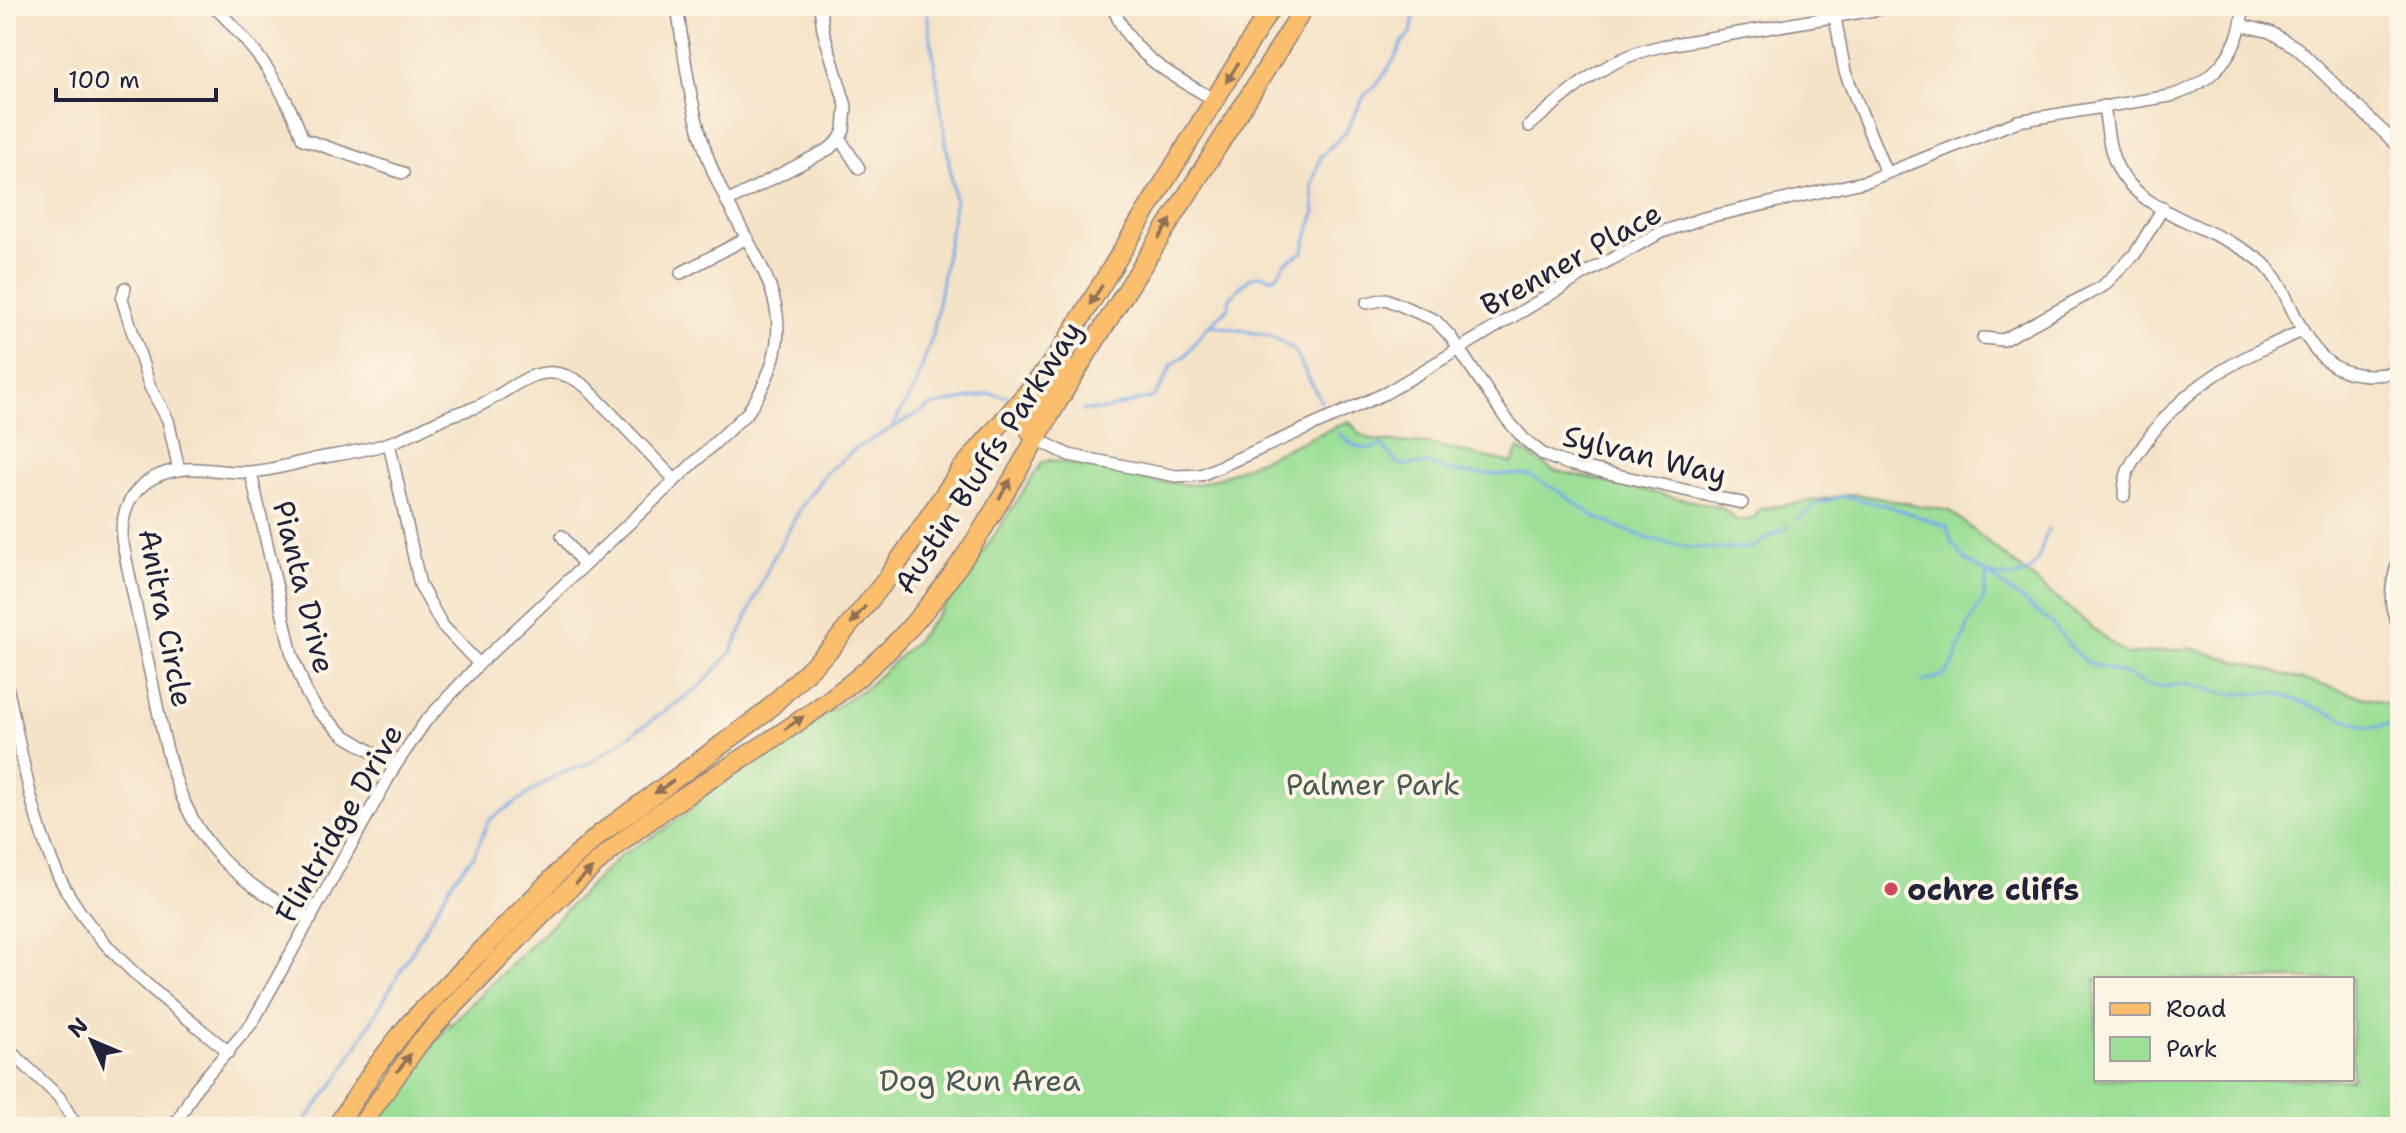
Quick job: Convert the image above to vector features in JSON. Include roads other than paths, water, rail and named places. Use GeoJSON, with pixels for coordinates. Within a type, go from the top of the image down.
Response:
{"type":"FeatureCollection","features":[{"type":"Feature","properties":{"kind":"main road","name":"Austin Bluffs Parkway"},"geometry":{"type":"LineString","coordinates":[[336,1127],[409,1024],[560,871],[600,834],[762,715],[831,648],[886,580],[960,471],[1062,349],[1272,6]]}},
{"type":"Feature","properties":{"kind":"main road","name":"Austin Bluffs Parkway"},"geometry":{"type":"LineString","coordinates":[[360,1127],[420,1042],[612,849],[664,810],[824,703],[852,682],[905,633],[974,540],[1305,6]]}},
{"type":"Feature","properties":{"kind":"main road"},"geometry":{"type":"LineString","coordinates":[[1035,438],[1028,428],[1030,420],[1062,367],[1062,349]]}},
{"type":"Feature","properties":{"kind":"street"},"geometry":{"type":"LineString","coordinates":[[210,6],[220,12],[267,64],[289,103],[303,139],[403,173]]}},
{"type":"Feature","properties":{"kind":"street","name":"Flintridge Drive"},"geometry":{"type":"LineString","coordinates":[[118,1127],[133,1124],[165,1127],[178,1120],[196,1088],[229,1052],[264,1006],[395,766],[425,722],[479,664],[748,412],[761,393],[777,348],[779,320],[775,295],[727,202],[700,135],[677,6]]}},
{"type":"Feature","properties":{"kind":"street"},"geometry":{"type":"LineString","coordinates":[[727,202],[829,149],[840,139],[847,120],[846,106],[823,30],[820,6]]}},
{"type":"Feature","properties":{"kind":"street"},"geometry":{"type":"LineString","coordinates":[[1113,6],[1135,48],[1167,72],[1215,100]]}},
{"type":"Feature","properties":{"kind":"street"},"geometry":{"type":"LineString","coordinates":[[1529,126],[1593,74],[1633,53],[1834,12],[1897,6]]}},
{"type":"Feature","properties":{"kind":"street","name":"Brenner Place"},"geometry":{"type":"LineString","coordinates":[[1035,438],[1069,455],[1176,476],[1201,475],[1386,393],[1584,274],[1662,232],[1704,218],[1856,183],[2018,121],[2170,96],[2193,88],[2222,64],[2241,25],[2243,6]]}},
{"type":"Feature","properties":{"kind":"street"},"geometry":{"type":"LineString","coordinates":[[1834,12],[1845,72],[1886,173]]}},
{"type":"Feature","properties":{"kind":"street"},"geometry":{"type":"LineString","coordinates":[[2241,25],[2270,32],[2297,48],[2400,148]]}},
{"type":"Feature","properties":{"kind":"street"},"geometry":{"type":"LineString","coordinates":[[2104,106],[2117,168],[2134,189],[2163,208],[2235,244],[2264,264],[2280,285],[2316,352],[2341,371],[2368,376],[2400,372]]}},
{"type":"Feature","properties":{"kind":"street"},"geometry":{"type":"LineString","coordinates":[[840,139],[859,168]]}},
{"type":"Feature","properties":{"kind":"street"},"geometry":{"type":"LineString","coordinates":[[1983,338],[2003,340],[2103,286],[2135,254],[2163,208]]}},
{"type":"Feature","properties":{"kind":"street"},"geometry":{"type":"LineString","coordinates":[[681,273],[747,238]]}},
{"type":"Feature","properties":{"kind":"street"},"geometry":{"type":"LineString","coordinates":[[125,288],[122,299],[150,387],[168,420],[179,470]]}},
{"type":"Feature","properties":{"kind":"street","name":"Sylvan Way"},"geometry":{"type":"LineString","coordinates":[[1367,303],[1386,299],[1427,315],[1443,327],[1515,429],[1544,455],[1568,464],[1742,503]]}},
{"type":"Feature","properties":{"kind":"street"},"geometry":{"type":"LineString","coordinates":[[2124,496],[2124,476],[2130,466],[2159,424],[2184,397],[2247,355],[2302,331]]}},
{"type":"Feature","properties":{"kind":"street","name":"Anitra Circle"},"geometry":{"type":"LineString","coordinates":[[311,919],[257,888],[227,865],[192,819],[176,785],[126,561],[121,524],[136,491],[155,477],[179,470],[203,467],[251,473],[389,443],[439,418],[493,399],[528,376],[551,373],[570,377],[585,386],[675,480]]}},
{"type":"Feature","properties":{"kind":"street"},"geometry":{"type":"LineString","coordinates":[[389,443],[420,585],[442,625],[479,664]]}},
{"type":"Feature","properties":{"kind":"street","name":"Pianta Drive"},"geometry":{"type":"LineString","coordinates":[[251,473],[292,655],[307,694],[318,711],[344,735],[395,766]]}},
{"type":"Feature","properties":{"kind":"street"},"geometry":{"type":"LineString","coordinates":[[562,536],[584,565]]}},
{"type":"Feature","properties":{"kind":"street"},"geometry":{"type":"LineString","coordinates":[[2400,552],[2391,600],[2392,612],[2400,626]]}},
{"type":"Feature","properties":{"kind":"street"},"geometry":{"type":"LineString","coordinates":[[6,682],[10,718],[48,853],[80,911],[120,960],[229,1052]]}},
{"type":"Feature","properties":{"kind":"street"},"geometry":{"type":"LineString","coordinates":[[6,1047],[59,1097],[77,1127]]}},
{"type":"Feature","properties":{"kind":"waterway"},"geometry":{"type":"LineString","coordinates":[[893,425],[915,387],[933,334],[955,203],[926,6]]}},
{"type":"Feature","properties":{"kind":"waterway"},"geometry":{"type":"LineString","coordinates":[[1082,410],[1103,410],[1153,397],[1172,365],[1185,356],[1203,332],[1228,308],[1230,298],[1241,286],[1252,277],[1263,275],[1272,278],[1286,262],[1303,252],[1315,212],[1312,184],[1321,156],[1345,133],[1366,93],[1377,85],[1394,60],[1411,33],[1416,6]]}},
{"type":"Feature","properties":{"kind":"waterway"},"geometry":{"type":"LineString","coordinates":[[1212,325],[1271,336],[1293,349],[1321,401]]}},
{"type":"Feature","properties":{"kind":"waterway"},"geometry":{"type":"LineString","coordinates":[[300,1127],[339,1077],[455,877],[474,855],[489,820],[558,774],[589,764],[701,686],[732,651],[771,562],[802,506],[825,474],[855,449],[931,406],[990,394],[1008,396]]}},
{"type":"Feature","properties":{"kind":"waterway"},"geometry":{"type":"LineString","coordinates":[[1338,433],[1364,449],[1382,445],[1399,465],[1429,464],[1474,474],[1528,475],[1562,493],[1595,517],[1649,539],[1691,548],[1751,548],[1789,526]]}},
{"type":"Feature","properties":{"kind":"waterway"},"geometry":{"type":"LineString","coordinates":[[1798,519],[1817,504],[1843,496],[1892,507],[1947,527],[1952,543],[1967,561],[2051,623],[2088,663],[2128,675],[2147,685],[2166,687],[2185,683],[2229,694],[2277,693],[2369,728],[2400,723]]}},
{"type":"Feature","properties":{"kind":"waterway"},"geometry":{"type":"LineString","coordinates":[[1992,575],[2017,577],[2025,574],[2036,561],[2048,529]]}},
{"type":"Feature","properties":{"kind":"waterway"},"geometry":{"type":"LineString","coordinates":[[1923,682],[1944,675],[1953,665],[1969,623],[1984,598],[1987,573]]}},
{"type":"Feature","properties":{"kind":"place","name":"ochre cliffs"},"geometry":{"type":"Point","coordinates":[1891,889]}},
{"type":"Feature","properties":{"kind":"park label","name":"Palmer Park"},"geometry":{"type":"Point","coordinates":[1373,784]}},
{"type":"Feature","properties":{"kind":"park label","name":"Dog Run Area"},"geometry":{"type":"Point","coordinates":[980,1080]}}]}
